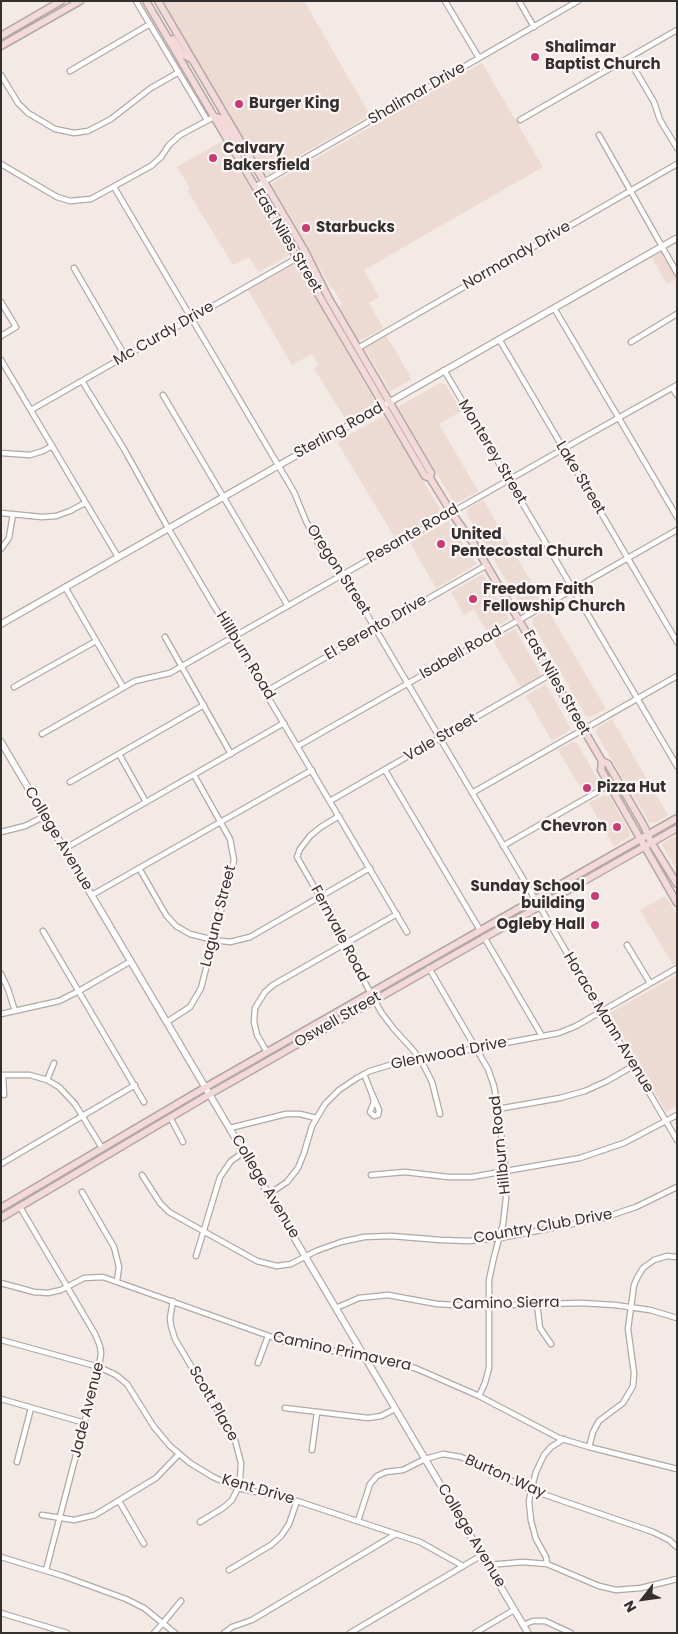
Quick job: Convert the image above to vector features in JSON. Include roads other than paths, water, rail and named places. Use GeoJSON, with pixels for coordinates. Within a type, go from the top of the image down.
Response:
{"type":"FeatureCollection","features":[{"type":"Feature","properties":{"kind":"main road"},"geometry":{"type":"LineString","coordinates":[[1,36],[61,1]]}},
{"type":"Feature","properties":{"kind":"main road"},"geometry":{"type":"LineString","coordinates":[[1,46],[71,3],[80,1]]}},
{"type":"Feature","properties":{"kind":"main road","name":"East Niles Street"},"geometry":{"type":"LineString","coordinates":[[146,1],[154,23],[210,118],[297,258],[425,476],[430,478],[487,565],[602,761],[608,764],[651,842],[677,884]]}},
{"type":"Feature","properties":{"kind":"main road","name":"East Niles Street"},"geometry":{"type":"LineString","coordinates":[[158,1],[306,253],[326,292],[431,473],[430,478]]}},
{"type":"Feature","properties":{"kind":"main road"},"geometry":{"type":"LineString","coordinates":[[154,23],[169,33],[182,54],[192,60]]}},
{"type":"Feature","properties":{"kind":"main road"},"geometry":{"type":"LineString","coordinates":[[210,118],[220,118],[235,142],[248,154]]}},
{"type":"Feature","properties":{"kind":"main road"},"geometry":{"type":"LineString","coordinates":[[297,258],[302,259],[319,288],[326,292]]}},
{"type":"Feature","properties":{"kind":"main road"},"geometry":{"type":"LineString","coordinates":[[332,317],[354,348],[358,348]]}},
{"type":"Feature","properties":{"kind":"main road","name":"East Niles Street"},"geometry":{"type":"LineString","coordinates":[[602,761],[601,770],[677,903]]}},
{"type":"Feature","properties":{"kind":"main road","name":"Oswell Street"},"geometry":{"type":"LineString","coordinates":[[1,1218],[170,1117],[267,1052],[677,818]]}},
{"type":"Feature","properties":{"kind":"main road","name":"Oswell Street"},"geometry":{"type":"LineString","coordinates":[[1,1208],[102,1148],[374,1000],[677,828]]}},
{"type":"Feature","properties":{"kind":"main road"},"geometry":{"type":"LineString","coordinates":[[540,907],[541,901],[566,886],[576,876]]}},
{"type":"Feature","properties":{"kind":"main road"},"geometry":{"type":"LineString","coordinates":[[498,929],[506,921],[533,905],[535,899]]}},
{"type":"Feature","properties":{"kind":"main road"},"geometry":{"type":"LineString","coordinates":[[64,1180],[101,1153],[102,1148]]}},
{"type":"Feature","properties":{"kind":"main road"},"geometry":{"type":"LineString","coordinates":[[20,1207],[21,1201],[43,1188],[53,1177]]}},
{"type":"Feature","properties":{"kind":"street"},"geometry":{"type":"LineString","coordinates":[[1,164],[52,195],[70,201],[91,200],[151,166],[161,157],[174,140],[210,118],[179,72],[154,23],[136,1]]}},
{"type":"Feature","properties":{"kind":"street"},"geometry":{"type":"LineString","coordinates":[[445,1],[479,58]]}},
{"type":"Feature","properties":{"kind":"street"},"geometry":{"type":"LineString","coordinates":[[519,1],[534,27]]}},
{"type":"Feature","properties":{"kind":"street","name":"Shalimar Drive"},"geometry":{"type":"LineString","coordinates":[[255,188],[578,1]]}},
{"type":"Feature","properties":{"kind":"street"},"geometry":{"type":"LineString","coordinates":[[70,71],[154,23]]}},
{"type":"Feature","properties":{"kind":"street"},"geometry":{"type":"LineString","coordinates":[[520,120],[677,30]]}},
{"type":"Feature","properties":{"kind":"street"},"geometry":{"type":"LineString","coordinates":[[628,58],[654,102],[660,120],[677,148]]}},
{"type":"Feature","properties":{"kind":"street"},"geometry":{"type":"LineString","coordinates":[[1,75],[18,103],[28,113],[55,129],[74,133],[88,131],[112,119],[151,88],[179,72]]}},
{"type":"Feature","properties":{"kind":"street"},"geometry":{"type":"LineString","coordinates":[[599,135],[661,247],[677,272]]}},
{"type":"Feature","properties":{"kind":"street","name":"Normandy Drive"},"geometry":{"type":"LineString","coordinates":[[358,348],[677,164]]}},
{"type":"Feature","properties":{"kind":"street","name":"Oregon Street"},"geometry":{"type":"LineString","coordinates":[[114,187],[294,492],[306,521],[321,549],[338,566],[343,574],[535,899]]}},
{"type":"Feature","properties":{"kind":"street","name":"Sterling Road"},"geometry":{"type":"LineString","coordinates":[[1,624],[677,238]]}},
{"type":"Feature","properties":{"kind":"street","name":"Mc Curdy Drive"},"geometry":{"type":"LineString","coordinates":[[31,410],[297,258]]}},
{"type":"Feature","properties":{"kind":"street"},"geometry":{"type":"LineString","coordinates":[[74,268],[125,356]]}},
{"type":"Feature","properties":{"kind":"street"},"geometry":{"type":"LineString","coordinates":[[1,302],[16,327],[1,336]]}},
{"type":"Feature","properties":{"kind":"street"},"geometry":{"type":"LineString","coordinates":[[554,308],[677,517]]}},
{"type":"Feature","properties":{"kind":"street"},"geometry":{"type":"LineString","coordinates":[[631,342],[677,314]]}},
{"type":"Feature","properties":{"kind":"street","name":"Lake Street"},"geometry":{"type":"LineString","coordinates":[[499,339],[677,642]]}},
{"type":"Feature","properties":{"kind":"street"},"geometry":{"type":"LineString","coordinates":[[1,360],[118,557]]}},
{"type":"Feature","properties":{"kind":"street","name":"Monterey Street"},"geometry":{"type":"LineString","coordinates":[[444,370],[677,766]]}},
{"type":"Feature","properties":{"kind":"street","name":"Hillburn Road"},"geometry":{"type":"LineString","coordinates":[[82,381],[124,449],[168,528],[408,932]]}},
{"type":"Feature","properties":{"kind":"street"},"geometry":{"type":"LineString","coordinates":[[675,386],[677,395]]}},
{"type":"Feature","properties":{"kind":"street","name":"Pesante Road"},"geometry":{"type":"LineString","coordinates":[[42,734],[140,678],[164,675],[182,667],[562,448],[675,386]]}},
{"type":"Feature","properties":{"kind":"street"},"geometry":{"type":"LineString","coordinates":[[163,394],[288,606]]}},
{"type":"Feature","properties":{"kind":"street"},"geometry":{"type":"LineString","coordinates":[[1,453],[30,455],[52,446]]}},
{"type":"Feature","properties":{"kind":"street"},"geometry":{"type":"LineString","coordinates":[[1,513],[42,517],[56,516],[85,503]]}},
{"type":"Feature","properties":{"kind":"street"},"geometry":{"type":"LineString","coordinates":[[1,549],[9,538],[13,514]]}},
{"type":"Feature","properties":{"kind":"street","name":"Isabell Road"},"geometry":{"type":"LineString","coordinates":[[298,746],[677,530]]}},
{"type":"Feature","properties":{"kind":"street","name":"El Serento Drive"},"geometry":{"type":"LineString","coordinates":[[266,692],[487,565]]}},
{"type":"Feature","properties":{"kind":"street"},"geometry":{"type":"LineString","coordinates":[[65,587],[122,688]]}},
{"type":"Feature","properties":{"kind":"street"},"geometry":{"type":"LineString","coordinates":[[164,637],[231,754]]}},
{"type":"Feature","properties":{"kind":"street"},"geometry":{"type":"LineString","coordinates":[[14,687],[96,641]]}},
{"type":"Feature","properties":{"kind":"street","name":"Vale Street"},"geometry":{"type":"LineString","coordinates":[[330,801],[551,674]]}},
{"type":"Feature","properties":{"kind":"street"},"geometry":{"type":"LineString","coordinates":[[472,793],[677,676]]}},
{"type":"Feature","properties":{"kind":"street"},"geometry":{"type":"LineString","coordinates":[[70,782],[204,705]]}},
{"type":"Feature","properties":{"kind":"street"},"geometry":{"type":"LineString","coordinates":[[64,849],[284,723]]}},
{"type":"Feature","properties":{"kind":"street","name":"College Avenue"},"geometry":{"type":"LineString","coordinates":[[1,742],[528,1633]]}},
{"type":"Feature","properties":{"kind":"street"},"geometry":{"type":"LineString","coordinates":[[118,754],[146,802]]}},
{"type":"Feature","properties":{"kind":"street"},"geometry":{"type":"LineString","coordinates":[[92,895],[312,770]]}},
{"type":"Feature","properties":{"kind":"street"},"geometry":{"type":"LineString","coordinates":[[385,770],[480,930]]}},
{"type":"Feature","properties":{"kind":"street","name":"Laguna Street"},"geometry":{"type":"LineString","coordinates":[[167,1022],[190,1007],[198,995],[234,860],[230,839],[194,775]]}},
{"type":"Feature","properties":{"kind":"street"},"geometry":{"type":"LineString","coordinates":[[504,846],[609,784]]}},
{"type":"Feature","properties":{"kind":"street"},"geometry":{"type":"LineString","coordinates":[[1,832],[25,826],[45,816]]}},
{"type":"Feature","properties":{"kind":"street","name":"Fernvale Road"},"geometry":{"type":"LineString","coordinates":[[339,816],[321,826],[310,836],[300,849],[297,857],[346,944],[374,1000],[386,1019],[420,1059],[432,1082],[440,1114]]}},
{"type":"Feature","properties":{"kind":"street"},"geometry":{"type":"LineString","coordinates":[[139,868],[170,921],[176,926],[190,934],[230,942],[250,937],[370,868]]}},
{"type":"Feature","properties":{"kind":"street","name":"Horace Mann Avenue"},"geometry":{"type":"LineString","coordinates":[[540,907],[677,1140]]}},
{"type":"Feature","properties":{"kind":"street"},"geometry":{"type":"LineString","coordinates":[[267,1052],[257,1035],[254,1022],[255,1008],[261,996],[273,986],[397,914]]}},
{"type":"Feature","properties":{"kind":"street"},"geometry":{"type":"LineString","coordinates":[[43,931],[144,1102]]}},
{"type":"Feature","properties":{"kind":"street"},"geometry":{"type":"LineString","coordinates":[[484,937],[542,1036]]}},
{"type":"Feature","properties":{"kind":"street"},"geometry":{"type":"LineString","coordinates":[[627,945],[650,983]]}},
{"type":"Feature","properties":{"kind":"street"},"geometry":{"type":"LineString","coordinates":[[1,1014],[54,1002],[79,991],[131,961]]}},
{"type":"Feature","properties":{"kind":"street","name":"Hillburn Road"},"geometry":{"type":"LineString","coordinates":[[429,968],[491,1077],[496,1095],[506,1172],[506,1204],[500,1238],[491,1268],[488,1306],[490,1358],[487,1376],[479,1396]]}},
{"type":"Feature","properties":{"kind":"street","name":"Glenwood Drive"},"geometry":{"type":"LineString","coordinates":[[269,1194],[287,1182],[298,1168],[316,1118],[325,1104],[339,1090],[364,1074],[383,1067],[542,1036],[568,1029],[677,968]]}},
{"type":"Feature","properties":{"kind":"street"},"geometry":{"type":"LineString","coordinates":[[1,974],[15,1011]]}},
{"type":"Feature","properties":{"kind":"street"},"geometry":{"type":"LineString","coordinates":[[47,1080],[54,1064]]}},
{"type":"Feature","properties":{"kind":"street"},"geometry":{"type":"LineString","coordinates":[[498,1109],[560,1098],[585,1091],[633,1066]]}},
{"type":"Feature","properties":{"kind":"street"},"geometry":{"type":"LineString","coordinates":[[364,1074],[372,1094]]}},
{"type":"Feature","properties":{"kind":"street"},"geometry":{"type":"LineString","coordinates":[[4,1095],[2,1075],[30,1075],[47,1080],[59,1087],[70,1097],[102,1148]]}},
{"type":"Feature","properties":{"kind":"street"},"geometry":{"type":"LineString","coordinates":[[1,1164],[135,1085]]}},
{"type":"Feature","properties":{"kind":"street"},"geometry":{"type":"LineString","coordinates":[[230,1128],[286,1114],[300,1114],[316,1118]]}},
{"type":"Feature","properties":{"kind":"street"},"geometry":{"type":"LineString","coordinates":[[371,1174],[405,1172],[459,1178],[506,1172],[595,1154],[624,1143],[677,1115]]}},
{"type":"Feature","properties":{"kind":"street"},"geometry":{"type":"LineString","coordinates":[[170,1117],[184,1142]]}},
{"type":"Feature","properties":{"kind":"street"},"geometry":{"type":"LineString","coordinates":[[196,1256],[220,1177],[231,1161],[244,1152]]}},
{"type":"Feature","properties":{"kind":"street","name":"Country Club Drive"},"geometry":{"type":"LineString","coordinates":[[142,1174],[164,1208],[204,1232],[263,1263],[285,1265],[335,1244],[364,1237],[391,1236],[454,1241],[500,1238],[603,1218],[636,1207],[677,1187]]}},
{"type":"Feature","properties":{"kind":"street"},"geometry":{"type":"LineString","coordinates":[[82,1192],[114,1247],[119,1267],[117,1281]]}},
{"type":"Feature","properties":{"kind":"street","name":"Jade Avenue"},"geometry":{"type":"LineString","coordinates":[[20,1207],[98,1339],[101,1354],[85,1423],[46,1570]]}},
{"type":"Feature","properties":{"kind":"street"},"geometry":{"type":"LineString","coordinates":[[589,1447],[593,1432],[599,1421],[623,1403],[632,1386],[634,1373],[628,1329],[634,1285],[643,1268],[648,1264],[660,1258],[677,1257]]}},
{"type":"Feature","properties":{"kind":"street","name":"Camino Primavera"},"geometry":{"type":"LineString","coordinates":[[1,1283],[40,1293],[55,1292],[90,1276],[103,1277],[286,1342],[415,1368],[479,1396],[564,1439],[677,1469]]}},
{"type":"Feature","properties":{"kind":"street","name":"Camino Sierra"},"geometry":{"type":"LineString","coordinates":[[336,1308],[359,1298],[378,1295],[397,1296],[437,1304],[488,1306],[587,1303],[631,1307],[677,1318]]}},
{"type":"Feature","properties":{"kind":"street","name":"Scott Place"},"geometry":{"type":"LineString","coordinates":[[173,1301],[170,1318],[176,1339],[238,1447],[241,1470],[238,1488]]}},
{"type":"Feature","properties":{"kind":"street"},"geometry":{"type":"LineString","coordinates":[[537,1304],[540,1328],[551,1344]]}},
{"type":"Feature","properties":{"kind":"street"},"geometry":{"type":"LineString","coordinates":[[258,1363],[268,1336]]}},
{"type":"Feature","properties":{"kind":"street","name":"Kent Drive"},"geometry":{"type":"LineString","coordinates":[[1,1340],[99,1367],[116,1375],[127,1384],[154,1427],[179,1454],[207,1473],[238,1488],[297,1501],[426,1544],[463,1566]]}},
{"type":"Feature","properties":{"kind":"street"},"geometry":{"type":"LineString","coordinates":[[1,1399],[85,1423]]}},
{"type":"Feature","properties":{"kind":"street"},"geometry":{"type":"LineString","coordinates":[[17,1462],[31,1408]]}},
{"type":"Feature","properties":{"kind":"street"},"geometry":{"type":"LineString","coordinates":[[285,1408],[368,1418],[381,1416],[395,1408]]}},
{"type":"Feature","properties":{"kind":"street"},"geometry":{"type":"LineString","coordinates":[[312,1450],[317,1412]]}},
{"type":"Feature","properties":{"kind":"street"},"geometry":{"type":"LineString","coordinates":[[547,1564],[546,1557],[536,1539],[531,1521],[531,1490],[536,1472],[544,1455],[551,1447],[564,1439]]}},
{"type":"Feature","properties":{"kind":"street"},"geometry":{"type":"LineString","coordinates":[[42,1515],[74,1520],[88,1518],[156,1478],[179,1454]]}},
{"type":"Feature","properties":{"kind":"street","name":"Burton Way"},"geometry":{"type":"LineString","coordinates":[[358,1521],[370,1484],[377,1476],[386,1472],[403,1470],[425,1459],[443,1454],[461,1457],[531,1490],[653,1532],[677,1547]]}},
{"type":"Feature","properties":{"kind":"street"},"geometry":{"type":"LineString","coordinates":[[200,1522],[228,1504],[238,1488]]}},
{"type":"Feature","properties":{"kind":"street"},"geometry":{"type":"LineString","coordinates":[[119,1501],[144,1544]]}},
{"type":"Feature","properties":{"kind":"street"},"geometry":{"type":"LineString","coordinates":[[229,1570],[271,1545],[281,1536],[289,1524],[297,1501]]}},
{"type":"Feature","properties":{"kind":"street"},"geometry":{"type":"LineString","coordinates":[[224,1633],[232,1627],[252,1620],[396,1534]]}},
{"type":"Feature","properties":{"kind":"street"},"geometry":{"type":"LineString","coordinates":[[350,1633],[357,1631],[482,1555]]}},
{"type":"Feature","properties":{"kind":"street"},"geometry":{"type":"LineString","coordinates":[[1,1558],[46,1570],[126,1599],[144,1608],[175,1633]]}},
{"type":"Feature","properties":{"kind":"street"},"geometry":{"type":"LineString","coordinates":[[488,1565],[523,1562],[547,1564],[599,1586],[616,1590],[641,1588],[677,1579]]}},
{"type":"Feature","properties":{"kind":"street"},"geometry":{"type":"LineString","coordinates":[[154,1633],[181,1601]]}},
{"type":"Feature","properties":{"kind":"street"},"geometry":{"type":"LineString","coordinates":[[475,1633],[514,1610]]}},
{"type":"Feature","properties":{"kind":"street"},"geometry":{"type":"LineString","coordinates":[[1,1613],[67,1633]]}},
{"type":"Feature","properties":{"kind":"street"},"geometry":{"type":"LineString","coordinates":[[523,1625],[533,1621],[545,1621],[571,1633]]}},
{"type":"Feature","properties":{"kind":"place","name":"Shalimar Baptist Church"},"geometry":{"type":"Point","coordinates":[535,57]}},
{"type":"Feature","properties":{"kind":"place","name":"Burger King"},"geometry":{"type":"Point","coordinates":[239,104]}},
{"type":"Feature","properties":{"kind":"place","name":"Calvary Bakersfield"},"geometry":{"type":"Point","coordinates":[213,158]}},
{"type":"Feature","properties":{"kind":"place","name":"Starbucks"},"geometry":{"type":"Point","coordinates":[306,228]}},
{"type":"Feature","properties":{"kind":"place","name":"United Pentecostal Church"},"geometry":{"type":"Point","coordinates":[441,544]}},
{"type":"Feature","properties":{"kind":"place","name":"Freedom Faith Fellowship Church"},"geometry":{"type":"Point","coordinates":[473,599]}},
{"type":"Feature","properties":{"kind":"place","name":"Pizza Hut"},"geometry":{"type":"Point","coordinates":[587,788]}},
{"type":"Feature","properties":{"kind":"place","name":"Chevron"},"geometry":{"type":"Point","coordinates":[617,827]}},
{"type":"Feature","properties":{"kind":"place","name":"Sunday School building"},"geometry":{"type":"Point","coordinates":[595,896]}},
{"type":"Feature","properties":{"kind":"place","name":"Ogleby Hall"},"geometry":{"type":"Point","coordinates":[595,925]}}]}
